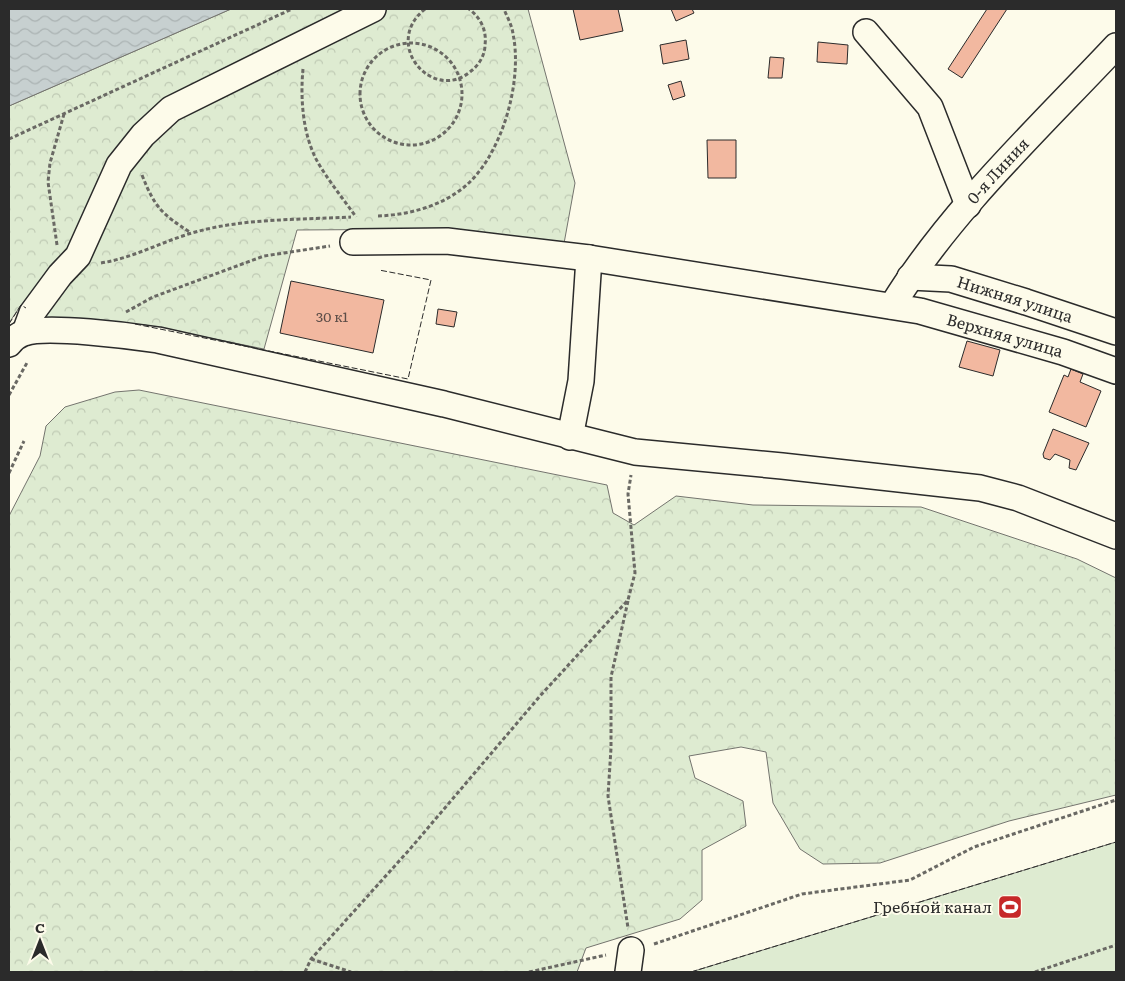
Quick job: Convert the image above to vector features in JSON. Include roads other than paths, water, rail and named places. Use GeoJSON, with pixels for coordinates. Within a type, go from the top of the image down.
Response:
{"type":"FeatureCollection","features":[{"type":"Feature","properties":{"kind":"street"},"geometry":{"type":"LineString","coordinates":[[373,9],[171,109],[143,136],[119,164],[78,256],[60,275],[32,313],[26,336],[126,335],[158,340],[444,404],[635,452],[980,488],[1018,498],[1116,536]]}},
{"type":"Feature","properties":{"kind":"street"},"geometry":{"type":"LineString","coordinates":[[866,32],[930,108],[968,205]]}},
{"type":"Feature","properties":{"kind":"street","name":"0-я Линия"},"geometry":{"type":"LineString","coordinates":[[892,306],[910,276],[968,205],[1116,46]]}},
{"type":"Feature","properties":{"kind":"street","name":"Верхняя улица"},"geometry":{"type":"LineString","coordinates":[[353,242],[447,241],[589,258],[892,306],[1063,352],[1116,371]]}},
{"type":"Feature","properties":{"kind":"street"},"geometry":{"type":"LineString","coordinates":[[570,437],[581,381],[589,258]]}},
{"type":"Feature","properties":{"kind":"street","name":"Нижняя улица"},"geometry":{"type":"LineString","coordinates":[[910,276],[951,280],[1026,302],[1116,332]]}},
{"type":"Feature","properties":{"kind":"water"},"geometry":{"type":"Polygon","coordinates":[[[9,9],[231,9],[9,106],[9,9]]]}},
{"type":"Feature","properties":{"kind":"place","name":"Гребной канал"},"geometry":{"type":"Point","coordinates":[1010,907]}}]}
